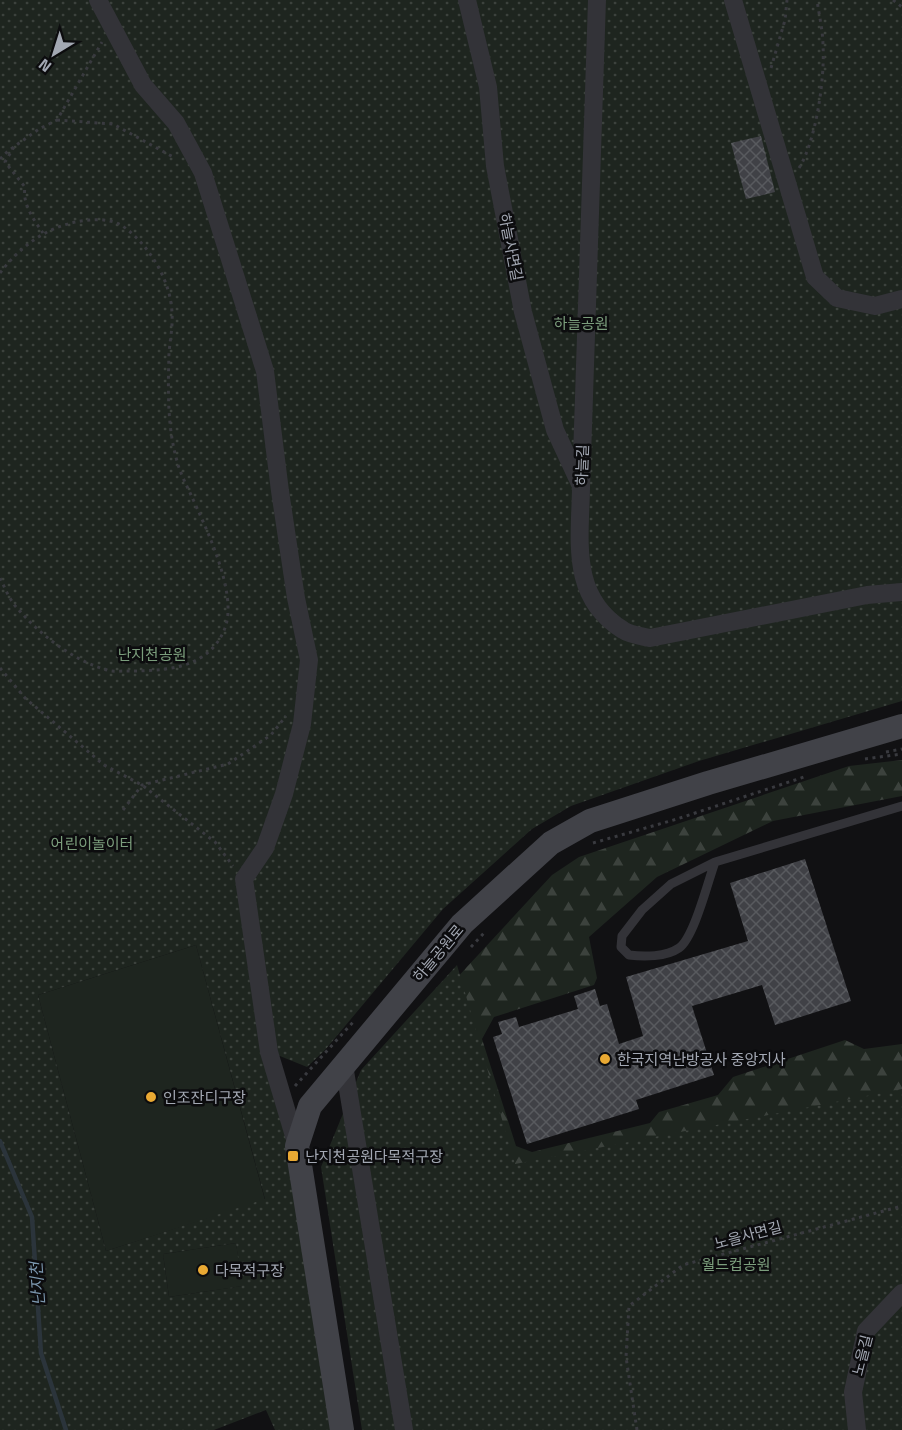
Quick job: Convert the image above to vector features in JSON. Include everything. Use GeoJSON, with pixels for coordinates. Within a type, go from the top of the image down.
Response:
{"type":"FeatureCollection","features":[{"type":"Feature","properties":{"kind":"street"},"geometry":{"type":"LineString","coordinates":[[98,0],[143,85],[176,123],[203,173],[265,371],[285,527],[309,660],[302,724],[284,794],[265,848],[244,879],[269,1052],[297,1146]]}},
{"type":"Feature","properties":{"kind":"street","name":"하늘사면길"},"geometry":{"type":"LineString","coordinates":[[467,0],[488,87],[495,166],[523,312],[555,430],[581,488]]}},
{"type":"Feature","properties":{"kind":"street","name":"하늘길"},"geometry":{"type":"LineString","coordinates":[[597,0],[581,488],[580,552],[585,587],[598,611],[625,632],[650,638],[867,595],[902,591]]}},
{"type":"Feature","properties":{"kind":"street"},"geometry":{"type":"LineString","coordinates":[[733,0],[815,277],[837,297],[875,306],[902,299]]}},
{"type":"Feature","properties":{"kind":"street","name":"하늘공원로"},"geometry":{"type":"LineString","coordinates":[[342,1430],[297,1146],[309,1106],[462,924],[551,843],[590,821],[708,783],[902,726]]}},
{"type":"Feature","properties":{"kind":"street"},"geometry":{"type":"LineString","coordinates":[[344,1065],[404,1430]]}},
{"type":"Feature","properties":{"kind":"street","name":"노을길"},"geometry":{"type":"LineString","coordinates":[[857,1430],[853,1392],[866,1331],[902,1293]]}},
{"type":"Feature","properties":{"kind":"lane"},"geometry":{"type":"LineString","coordinates":[[715,862],[689,939],[679,949],[665,954],[641,957],[629,955],[621,946],[622,936],[642,910],[671,884],[715,862],[902,806]]}},
{"type":"Feature","properties":{"kind":"path"},"geometry":{"type":"LineString","coordinates":[[758,86],[768,76],[785,20],[787,0]]}},
{"type":"Feature","properties":{"kind":"path"},"geometry":{"type":"LineString","coordinates":[[786,176],[794,175],[804,160],[816,114],[823,46],[817,0]]}},
{"type":"Feature","properties":{"kind":"path"},"geometry":{"type":"LineString","coordinates":[[893,0],[902,8]]}},
{"type":"Feature","properties":{"kind":"path"},"geometry":{"type":"LineString","coordinates":[[57,120],[111,26]]}},
{"type":"Feature","properties":{"kind":"path"},"geometry":{"type":"LineString","coordinates":[[0,159],[39,129],[57,120],[113,124],[203,173]]}},
{"type":"Feature","properties":{"kind":"path"},"geometry":{"type":"LineString","coordinates":[[15,146],[5,162],[25,187],[24,192],[30,213],[43,233]]}},
{"type":"Feature","properties":{"kind":"path"},"geometry":{"type":"LineString","coordinates":[[0,273],[27,245],[43,233],[73,221],[108,220],[120,225],[138,240],[160,270],[168,287],[172,312],[168,419],[177,464],[220,568],[228,594],[229,613],[225,629],[213,649],[183,667],[143,671],[108,671],[79,658],[47,637],[17,608],[0,578]]}},
{"type":"Feature","properties":{"kind":"path"},"geometry":{"type":"LineString","coordinates":[[0,668],[25,698],[104,765],[142,785],[215,842],[244,879]]}},
{"type":"Feature","properties":{"kind":"path"},"geometry":{"type":"LineString","coordinates":[[123,810],[142,785],[228,764],[272,735],[306,688]]}},
{"type":"Feature","properties":{"kind":"path"},"geometry":{"type":"LineString","coordinates":[[869,753],[902,749]]}},
{"type":"Feature","properties":{"kind":"path"},"geometry":{"type":"LineString","coordinates":[[857,759],[902,754]]}},
{"type":"Feature","properties":{"kind":"path"},"geometry":{"type":"LineString","coordinates":[[588,845],[677,819],[812,774]]}},
{"type":"Feature","properties":{"kind":"path"},"geometry":{"type":"LineString","coordinates":[[464,954],[488,929]]}},
{"type":"Feature","properties":{"kind":"path"},"geometry":{"type":"LineString","coordinates":[[464,948],[480,931]]}},
{"type":"Feature","properties":{"kind":"path"},"geometry":{"type":"LineString","coordinates":[[286,1111],[293,1088],[362,1012]]}},
{"type":"Feature","properties":{"kind":"path","name":"노을사면길"},"geometry":{"type":"LineString","coordinates":[[637,1430],[626,1357],[629,1306],[683,1265],[902,1206]]}},
{"type":"Feature","properties":{"kind":"green space","name":"하늘공원"},"geometry":{"type":"Polygon","coordinates":[[[0,0],[902,0],[902,701],[699,761],[571,806],[532,829],[443,909],[325,1050],[307,1067],[270,1052],[342,1430],[275,1430],[266,1410],[214,1430],[0,1430],[0,0]],[[196,945],[38,995],[106,1251],[265,1199],[196,945]],[[236,1243],[163,1254],[169,1297],[242,1286],[236,1243]]]}},
{"type":"Feature","properties":{"kind":"green space"},"geometry":{"type":"Polygon","coordinates":[[[902,760],[902,796],[773,821],[657,877],[589,937],[597,978],[594,985],[494,1017],[482,1039],[516,1146],[532,1152],[650,1123],[659,1112],[718,1095],[733,1077],[845,1040],[864,1049],[902,1044],[902,1430],[389,1102],[428,1009],[552,875],[579,857],[849,766],[902,760]]]}},
{"type":"Feature","properties":{"kind":"green space","name":"인조잔디구장"},"geometry":{"type":"Polygon","coordinates":[[[196,945],[265,1200],[106,1251],[38,995],[196,945]]]}},
{"type":"Feature","properties":{"kind":"green space","name":"월드컵공원"},"geometry":{"type":"Polygon","coordinates":[[[457,965],[515,1164],[902,1089],[902,1430],[362,1430],[321,1167],[361,1070],[457,965]]]}},
{"type":"Feature","properties":{"kind":"green space","name":"다목적구장"},"geometry":{"type":"Polygon","coordinates":[[[236,1243],[243,1286],[169,1297],[163,1254],[236,1243]]]}},
{"type":"Feature","properties":{"kind":"building"},"geometry":{"type":"Polygon","coordinates":[[[761,136],[775,192],[746,199],[731,143],[761,136]]]}},
{"type":"Feature","properties":{"kind":"building"},"geometry":{"type":"Polygon","coordinates":[[[805,859],[851,1001],[775,1025],[762,985],[692,1006],[714,1075],[636,1100],[639,1109],[527,1144],[493,1037],[502,1034],[498,1022],[516,1017],[519,1027],[578,1009],[574,996],[595,989],[600,1006],[607,1004],[619,1044],[643,1036],[626,977],[748,941],[730,883],[805,859]]]}},
{"type":"Feature","properties":{"kind":"waterway","name":"난지천"},"geometry":{"type":"LineString","coordinates":[[0,1141],[32,1217],[41,1353],[66,1430]]}},
{"type":"Feature","properties":{"kind":"place","name":"한국지역난방공사 중앙지사"},"geometry":{"type":"Point","coordinates":[605,1059]}},
{"type":"Feature","properties":{"kind":"place","name":"인조잔디구장"},"geometry":{"type":"Point","coordinates":[151,1097]}},
{"type":"Feature","properties":{"kind":"place","name":"난지천공원다목적구장"},"geometry":{"type":"Point","coordinates":[293,1156]}},
{"type":"Feature","properties":{"kind":"place","name":"다목적구장"},"geometry":{"type":"Point","coordinates":[203,1270]}},
{"type":"Feature","properties":{"kind":"park label","name":"난지천공원"},"geometry":{"type":"Point","coordinates":[152,654]}},
{"type":"Feature","properties":{"kind":"park label","name":"어린이놀이터"},"geometry":{"type":"Point","coordinates":[92,843]}}]}
